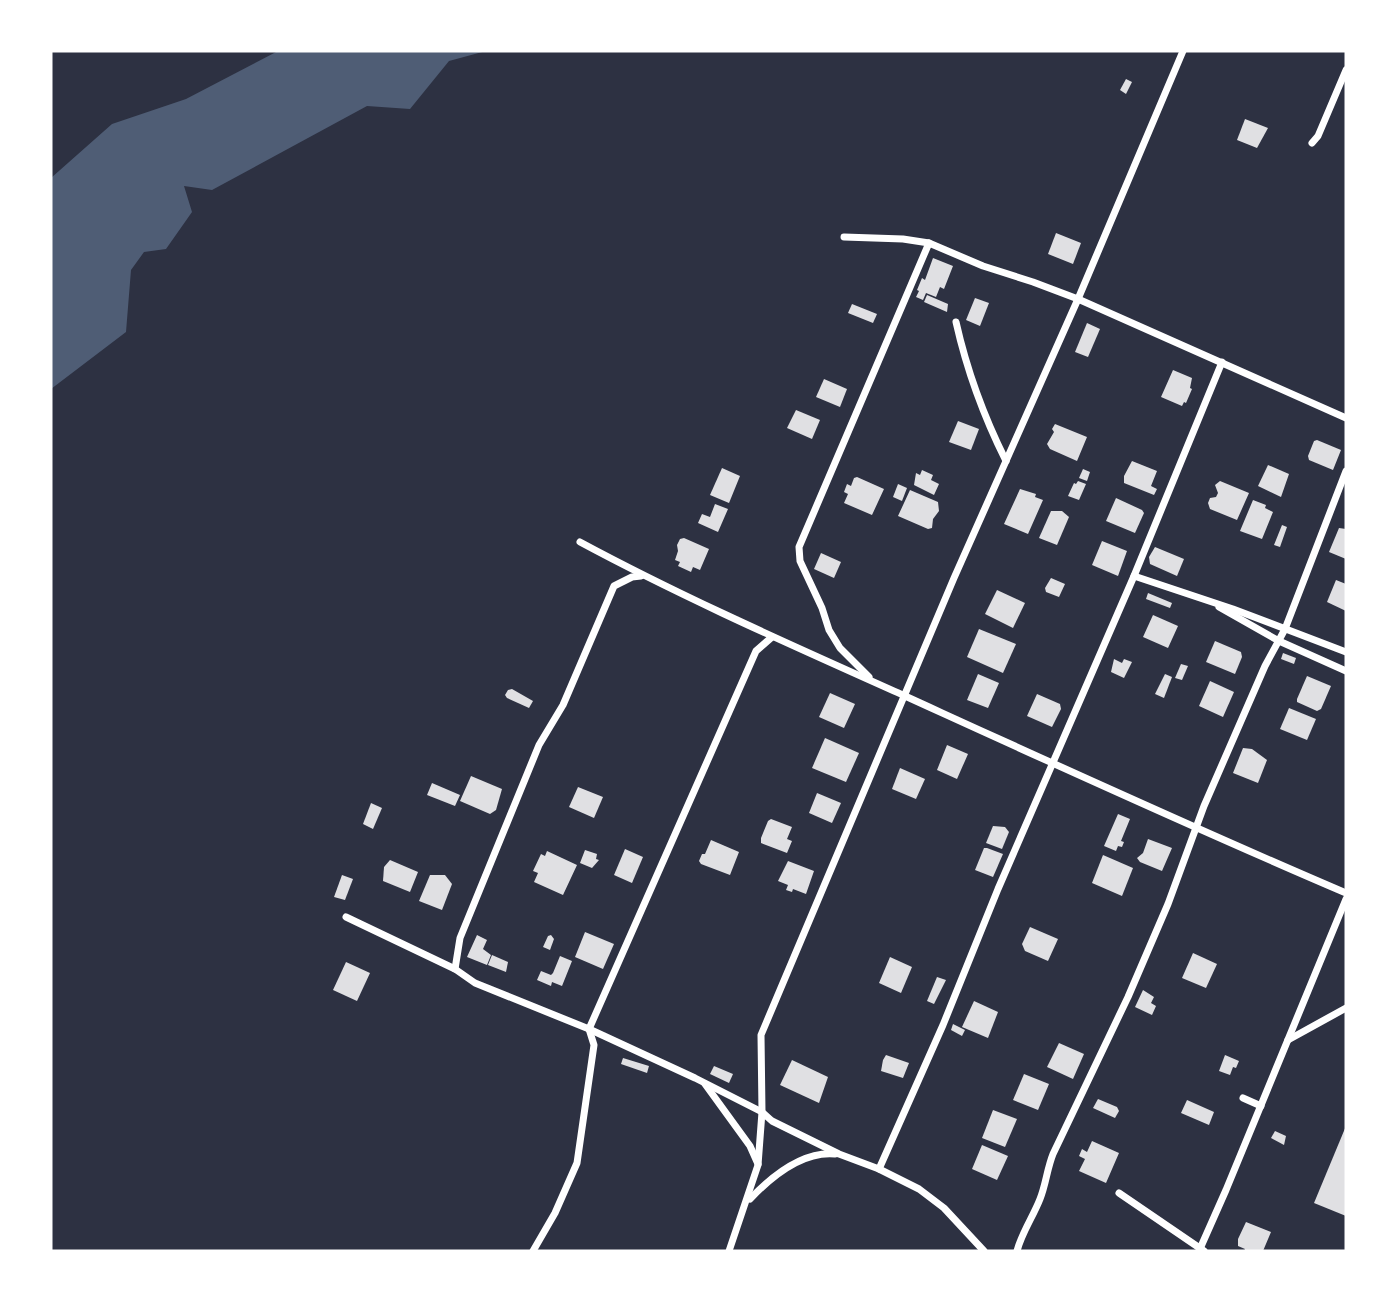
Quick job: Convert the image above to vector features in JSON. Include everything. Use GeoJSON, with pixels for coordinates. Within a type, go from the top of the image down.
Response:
{"type":"FeatureCollection","features":[{"type":"Feature","properties":{"kind":"street"},"geometry":{"type":"LineString","coordinates":[[729,1251],[758,1165],[762,1112],[761,1035],[1183,51]]}},
{"type":"Feature","properties":{"kind":"street"},"geometry":{"type":"LineString","coordinates":[[1312,143],[1318,136],[1346,70]]}},
{"type":"Feature","properties":{"kind":"street"},"geometry":{"type":"LineString","coordinates":[[844,237],[903,239],[929,243],[983,266],[1078,299],[1346,418]]}},
{"type":"Feature","properties":{"kind":"street"},"geometry":{"type":"LineString","coordinates":[[875,683],[839,648],[800,561],[799,547],[929,243]]}},
{"type":"Feature","properties":{"kind":"street"},"geometry":{"type":"LineString","coordinates":[[956,323],[978,400],[1006,461]]}},
{"type":"Feature","properties":{"kind":"street"},"geometry":{"type":"LineString","coordinates":[[879,1169],[1054,765],[1222,362]]}},
{"type":"Feature","properties":{"kind":"street"},"geometry":{"type":"LineString","coordinates":[[1017,1251],[1021,1236],[1033,1218],[1041,1197],[1053,1154],[1128,997],[1168,904],[1195,829],[1265,666],[1285,629],[1346,471]]}},
{"type":"Feature","properties":{"kind":"street"},"geometry":{"type":"LineString","coordinates":[[580,542],[772,637],[1195,829],[1346,893]]}},
{"type":"Feature","properties":{"kind":"street"},"geometry":{"type":"LineString","coordinates":[[454,970],[460,938],[540,745],[563,705],[614,586],[642,575]]}},
{"type":"Feature","properties":{"kind":"street"},"geometry":{"type":"LineString","coordinates":[[1134,576],[1210,601],[1346,652]]}},
{"type":"Feature","properties":{"kind":"street"},"geometry":{"type":"LineString","coordinates":[[1210,601],[1228,614],[1279,641],[1346,671]]}},
{"type":"Feature","properties":{"kind":"street"},"geometry":{"type":"LineString","coordinates":[[533,1251],[555,1213],[577,1163],[594,1045],[589,1029],[756,652],[772,637]]}},
{"type":"Feature","properties":{"kind":"street"},"geometry":{"type":"LineString","coordinates":[[1119,1193],[1201,1250],[1346,899]]}},
{"type":"Feature","properties":{"kind":"street"},"geometry":{"type":"LineString","coordinates":[[346,917],[475,983],[589,1029],[704,1082],[762,1112],[772,1121],[919,1189],[944,1208],[984,1251]]}},
{"type":"Feature","properties":{"kind":"street"},"geometry":{"type":"LineString","coordinates":[[1287,1040],[1346,1007]]}},
{"type":"Feature","properties":{"kind":"street"},"geometry":{"type":"LineString","coordinates":[[704,1082],[750,1146],[758,1165]]}},
{"type":"Feature","properties":{"kind":"street"},"geometry":{"type":"LineString","coordinates":[[1243,1098],[1261,1106]]}},
{"type":"Feature","properties":{"kind":"street"},"geometry":{"type":"LineString","coordinates":[[747,1202],[763,1186],[797,1163],[820,1153],[839,1154]]}},
{"type":"Feature","properties":{"kind":"water"},"geometry":{"type":"Polygon","coordinates":[[[278,51],[486,51],[449,61],[410,109],[367,106],[212,190],[184,186],[192,212],[166,249],[144,252],[131,270],[126,332],[51,389],[51,178],[112,124],[186,99],[278,51]]]}},
{"type":"Feature","properties":{"kind":"building"},"geometry":{"type":"Polygon","coordinates":[[[1126,79],[1132,82],[1126,94],[1120,90],[1126,79]]]}},
{"type":"Feature","properties":{"kind":"building"},"geometry":{"type":"Polygon","coordinates":[[[1245,119],[1268,128],[1257,148],[1237,140],[1245,119]]]}},
{"type":"Feature","properties":{"kind":"building"},"geometry":{"type":"Polygon","coordinates":[[[1056,233],[1081,243],[1073,264],[1048,254],[1056,233]]]}},
{"type":"Feature","properties":{"kind":"building"},"geometry":{"type":"Polygon","coordinates":[[[933,258],[953,266],[944,289],[940,287],[936,297],[926,293],[923,300],[916,297],[919,291],[917,290],[922,278],[925,280],[933,258]]]}},
{"type":"Feature","properties":{"kind":"building"},"geometry":{"type":"Polygon","coordinates":[[[927,295],[948,304],[947,312],[924,302],[927,295]]]}},
{"type":"Feature","properties":{"kind":"building"},"geometry":{"type":"Polygon","coordinates":[[[975,298],[989,303],[980,326],[966,320],[975,298]]]}},
{"type":"Feature","properties":{"kind":"building"},"geometry":{"type":"Polygon","coordinates":[[[852,304],[877,314],[873,323],[848,313],[852,304]]]}},
{"type":"Feature","properties":{"kind":"building"},"geometry":{"type":"Polygon","coordinates":[[[1087,323],[1100,329],[1088,357],[1075,352],[1087,323]]]}},
{"type":"Feature","properties":{"kind":"building"},"geometry":{"type":"Polygon","coordinates":[[[1173,370],[1192,378],[1192,389],[1182,406],[1161,397],[1173,370]]]}},
{"type":"Feature","properties":{"kind":"building"},"geometry":{"type":"Polygon","coordinates":[[[824,379],[847,389],[840,407],[816,397],[824,379]]]}},
{"type":"Feature","properties":{"kind":"building"},"geometry":{"type":"Polygon","coordinates":[[[796,410],[820,420],[812,439],[787,428],[796,410]]]}},
{"type":"Feature","properties":{"kind":"building"},"geometry":{"type":"Polygon","coordinates":[[[958,421],[979,429],[971,450],[949,442],[958,421]]]}},
{"type":"Feature","properties":{"kind":"building"},"geometry":{"type":"Polygon","coordinates":[[[1055,424],[1087,437],[1077,461],[1050,449],[1047,444],[1055,424]]]}},
{"type":"Feature","properties":{"kind":"building"},"geometry":{"type":"Polygon","coordinates":[[[1314,441],[1341,450],[1333,470],[1309,460],[1314,441]]]}},
{"type":"Feature","properties":{"kind":"building"},"geometry":{"type":"Polygon","coordinates":[[[1132,461],[1157,471],[1151,486],[1157,489],[1154,495],[1124,483],[1124,476],[1132,461]]]}},
{"type":"Feature","properties":{"kind":"building"},"geometry":{"type":"Polygon","coordinates":[[[1268,465],[1289,474],[1281,497],[1258,486],[1268,465]]]}},
{"type":"Feature","properties":{"kind":"building"},"geometry":{"type":"Polygon","coordinates":[[[722,468],[740,476],[729,503],[710,495],[722,468]]]}},
{"type":"Feature","properties":{"kind":"building"},"geometry":{"type":"Polygon","coordinates":[[[1083,469],[1090,472],[1087,481],[1079,478],[1083,469]]]}},
{"type":"Feature","properties":{"kind":"building"},"geometry":{"type":"Polygon","coordinates":[[[922,470],[933,475],[931,480],[939,484],[934,495],[914,485],[916,473],[920,475],[922,470]]]}},
{"type":"Feature","properties":{"kind":"building"},"geometry":{"type":"Polygon","coordinates":[[[857,477],[884,489],[872,515],[844,503],[848,494],[844,492],[847,484],[851,486],[857,477]]]}},
{"type":"Feature","properties":{"kind":"building"},"geometry":{"type":"Polygon","coordinates":[[[1078,481],[1086,484],[1079,500],[1068,496],[1074,483],[1078,481]]]}},
{"type":"Feature","properties":{"kind":"building"},"geometry":{"type":"Polygon","coordinates":[[[1220,481],[1249,493],[1237,520],[1210,509],[1208,503],[1210,498],[1216,497],[1218,493],[1215,485],[1220,481]]]}},
{"type":"Feature","properties":{"kind":"building"},"geometry":{"type":"Polygon","coordinates":[[[898,484],[907,488],[902,501],[893,497],[898,484]]]}},
{"type":"Feature","properties":{"kind":"building"},"geometry":{"type":"Polygon","coordinates":[[[1020,489],[1036,494],[1035,497],[1043,500],[1028,534],[1004,524],[1020,489]]]}},
{"type":"Feature","properties":{"kind":"building"},"geometry":{"type":"Polygon","coordinates":[[[910,490],[938,502],[939,511],[933,519],[932,528],[928,529],[898,516],[910,490]]]}},
{"type":"Feature","properties":{"kind":"building"},"geometry":{"type":"Polygon","coordinates":[[[1116,498],[1144,513],[1135,533],[1106,521],[1116,498]]]}},
{"type":"Feature","properties":{"kind":"building"},"geometry":{"type":"Polygon","coordinates":[[[1253,500],[1266,505],[1265,508],[1273,512],[1262,539],[1240,531],[1253,500]]]}},
{"type":"Feature","properties":{"kind":"building"},"geometry":{"type":"Polygon","coordinates":[[[715,504],[728,509],[718,532],[698,523],[702,514],[710,517],[715,504]]]}},
{"type":"Feature","properties":{"kind":"building"},"geometry":{"type":"Polygon","coordinates":[[[1051,511],[1062,511],[1069,517],[1057,545],[1039,538],[1051,511]]]}},
{"type":"Feature","properties":{"kind":"building"},"geometry":{"type":"Polygon","coordinates":[[[1282,525],[1287,527],[1280,547],[1274,545],[1282,525]]]}},
{"type":"Feature","properties":{"kind":"building"},"geometry":{"type":"Polygon","coordinates":[[[1339,528],[1346,529],[1346,559],[1329,552],[1339,528]]]}},
{"type":"Feature","properties":{"kind":"building"},"geometry":{"type":"Polygon","coordinates":[[[684,538],[709,549],[700,570],[693,567],[691,572],[678,566],[680,562],[675,560],[677,545],[680,539],[684,538]]]}},
{"type":"Feature","properties":{"kind":"building"},"geometry":{"type":"Polygon","coordinates":[[[1102,541],[1127,551],[1118,576],[1092,565],[1102,541]]]}},
{"type":"Feature","properties":{"kind":"building"},"geometry":{"type":"Polygon","coordinates":[[[1155,547],[1184,559],[1177,576],[1150,564],[1149,557],[1155,547]]]}},
{"type":"Feature","properties":{"kind":"building"},"geometry":{"type":"Polygon","coordinates":[[[821,553],[841,562],[834,578],[814,569],[821,553]]]}},
{"type":"Feature","properties":{"kind":"building"},"geometry":{"type":"Polygon","coordinates":[[[1051,578],[1065,584],[1059,597],[1046,592],[1045,588],[1051,578]]]}},
{"type":"Feature","properties":{"kind":"building"},"geometry":{"type":"Polygon","coordinates":[[[1336,580],[1346,584],[1346,611],[1327,602],[1336,580]]]}},
{"type":"Feature","properties":{"kind":"building"},"geometry":{"type":"Polygon","coordinates":[[[997,590],[1025,603],[1013,628],[985,614],[997,590]]]}},
{"type":"Feature","properties":{"kind":"building"},"geometry":{"type":"Polygon","coordinates":[[[1148,593],[1172,603],[1170,608],[1146,599],[1148,593]]]}},
{"type":"Feature","properties":{"kind":"building"},"geometry":{"type":"Polygon","coordinates":[[[1153,615],[1178,626],[1168,648],[1143,637],[1153,615]]]}},
{"type":"Feature","properties":{"kind":"building"},"geometry":{"type":"Polygon","coordinates":[[[979,629],[1016,644],[1003,673],[967,657],[979,629]]]}},
{"type":"Feature","properties":{"kind":"building"},"geometry":{"type":"Polygon","coordinates":[[[1215,641],[1241,652],[1242,657],[1235,674],[1206,662],[1215,641]]]}},
{"type":"Feature","properties":{"kind":"building"},"geometry":{"type":"Polygon","coordinates":[[[1283,653],[1296,658],[1294,664],[1281,659],[1283,653]]]}},
{"type":"Feature","properties":{"kind":"building"},"geometry":{"type":"Polygon","coordinates":[[[1114,659],[1122,663],[1124,659],[1132,662],[1124,678],[1111,672],[1114,659]]]}},
{"type":"Feature","properties":{"kind":"building"},"geometry":{"type":"Polygon","coordinates":[[[1181,664],[1188,666],[1182,680],[1175,678],[1181,664]]]}},
{"type":"Feature","properties":{"kind":"building"},"geometry":{"type":"Polygon","coordinates":[[[978,674],[999,683],[988,708],[967,700],[978,674]]]}},
{"type":"Feature","properties":{"kind":"building"},"geometry":{"type":"Polygon","coordinates":[[[1165,674],[1172,677],[1164,698],[1155,694],[1165,674]]]}},
{"type":"Feature","properties":{"kind":"building"},"geometry":{"type":"Polygon","coordinates":[[[1307,676],[1331,686],[1321,709],[1317,711],[1297,702],[1307,676]]]}},
{"type":"Feature","properties":{"kind":"building"},"geometry":{"type":"Polygon","coordinates":[[[1210,681],[1234,692],[1223,717],[1199,706],[1210,681]]]}},
{"type":"Feature","properties":{"kind":"building"},"geometry":{"type":"Polygon","coordinates":[[[512,689],[533,701],[529,708],[507,698],[505,695],[512,689]]]}},
{"type":"Feature","properties":{"kind":"building"},"geometry":{"type":"Polygon","coordinates":[[[830,693],[855,704],[844,728],[819,717],[830,693]]]}},
{"type":"Feature","properties":{"kind":"building"},"geometry":{"type":"Polygon","coordinates":[[[1037,694],[1060,704],[1061,709],[1052,727],[1027,716],[1037,694]]]}},
{"type":"Feature","properties":{"kind":"building"},"geometry":{"type":"Polygon","coordinates":[[[1289,708],[1316,719],[1307,740],[1280,729],[1289,708]]]}},
{"type":"Feature","properties":{"kind":"building"},"geometry":{"type":"Polygon","coordinates":[[[825,738],[859,753],[846,782],[812,768],[825,738]]]}},
{"type":"Feature","properties":{"kind":"building"},"geometry":{"type":"Polygon","coordinates":[[[947,745],[968,754],[957,779],[937,770],[947,745]]]}},
{"type":"Feature","properties":{"kind":"building"},"geometry":{"type":"Polygon","coordinates":[[[1243,748],[1252,749],[1267,760],[1258,783],[1233,773],[1243,748]]]}},
{"type":"Feature","properties":{"kind":"building"},"geometry":{"type":"Polygon","coordinates":[[[900,768],[925,779],[916,799],[892,789],[900,768]]]}},
{"type":"Feature","properties":{"kind":"building"},"geometry":{"type":"Polygon","coordinates":[[[471,776],[502,789],[496,810],[490,814],[460,801],[471,776]]]}},
{"type":"Feature","properties":{"kind":"building"},"geometry":{"type":"Polygon","coordinates":[[[432,783],[460,795],[455,806],[427,795],[432,783]]]}},
{"type":"Feature","properties":{"kind":"building"},"geometry":{"type":"Polygon","coordinates":[[[578,787],[603,797],[594,818],[569,807],[578,787]]]}},
{"type":"Feature","properties":{"kind":"building"},"geometry":{"type":"Polygon","coordinates":[[[817,793],[841,803],[832,823],[809,813],[817,793]]]}},
{"type":"Feature","properties":{"kind":"building"},"geometry":{"type":"Polygon","coordinates":[[[371,803],[382,808],[373,829],[363,824],[371,803]]]}},
{"type":"Feature","properties":{"kind":"building"},"geometry":{"type":"Polygon","coordinates":[[[1118,814],[1130,819],[1121,841],[1124,842],[1122,847],[1118,846],[1116,851],[1104,846],[1118,814]]]}},
{"type":"Feature","properties":{"kind":"building"},"geometry":{"type":"Polygon","coordinates":[[[771,819],[792,827],[787,839],[792,841],[787,853],[761,843],[771,819]]]}},
{"type":"Feature","properties":{"kind":"building"},"geometry":{"type":"Polygon","coordinates":[[[993,826],[1005,827],[1009,832],[1002,849],[986,843],[993,826]]]}},
{"type":"Feature","properties":{"kind":"building"},"geometry":{"type":"Polygon","coordinates":[[[1148,839],[1172,848],[1162,871],[1140,862],[1137,858],[1143,853],[1148,839]]]}},
{"type":"Feature","properties":{"kind":"building"},"geometry":{"type":"Polygon","coordinates":[[[711,840],[739,852],[730,875],[699,861],[711,840]]]}},
{"type":"Feature","properties":{"kind":"building"},"geometry":{"type":"Polygon","coordinates":[[[984,848],[1003,854],[993,877],[975,870],[984,848]]]}},
{"type":"Feature","properties":{"kind":"building"},"geometry":{"type":"Polygon","coordinates":[[[625,849],[643,857],[632,883],[614,875],[625,849]]]}},
{"type":"Feature","properties":{"kind":"building"},"geometry":{"type":"Polygon","coordinates":[[[585,850],[597,854],[596,859],[599,860],[592,868],[580,863],[585,850]]]}},
{"type":"Feature","properties":{"kind":"building"},"geometry":{"type":"Polygon","coordinates":[[[547,851],[577,865],[563,895],[534,882],[538,873],[533,871],[541,854],[545,856],[547,851]]]}},
{"type":"Feature","properties":{"kind":"building"},"geometry":{"type":"Polygon","coordinates":[[[1103,855],[1133,868],[1122,896],[1092,883],[1103,855]]]}},
{"type":"Feature","properties":{"kind":"building"},"geometry":{"type":"Polygon","coordinates":[[[390,860],[418,872],[410,892],[383,881],[384,867],[390,860]]]}},
{"type":"Feature","properties":{"kind":"building"},"geometry":{"type":"Polygon","coordinates":[[[788,861],[814,871],[806,894],[793,889],[792,892],[786,890],[788,885],[778,881],[788,861]]]}},
{"type":"Feature","properties":{"kind":"building"},"geometry":{"type":"Polygon","coordinates":[[[342,875],[353,879],[345,900],[334,897],[342,875]]]}},
{"type":"Feature","properties":{"kind":"building"},"geometry":{"type":"Polygon","coordinates":[[[430,875],[445,875],[452,884],[442,910],[419,901],[430,875]]]}},
{"type":"Feature","properties":{"kind":"building"},"geometry":{"type":"Polygon","coordinates":[[[1030,927],[1058,939],[1048,961],[1025,951],[1022,944],[1030,927]]]}},
{"type":"Feature","properties":{"kind":"building"},"geometry":{"type":"Polygon","coordinates":[[[585,932],[614,944],[603,969],[575,957],[585,932]]]}},
{"type":"Feature","properties":{"kind":"building"},"geometry":{"type":"Polygon","coordinates":[[[477,935],[487,940],[483,949],[491,955],[487,965],[467,957],[477,935]]]}},
{"type":"Feature","properties":{"kind":"building"},"geometry":{"type":"Polygon","coordinates":[[[551,935],[554,939],[550,950],[543,947],[551,935]]]}},
{"type":"Feature","properties":{"kind":"building"},"geometry":{"type":"Polygon","coordinates":[[[1193,953],[1217,964],[1206,988],[1182,978],[1193,953]]]}},
{"type":"Feature","properties":{"kind":"building"},"geometry":{"type":"Polygon","coordinates":[[[492,955],[508,962],[506,972],[488,965],[492,955]]]}},
{"type":"Feature","properties":{"kind":"building"},"geometry":{"type":"Polygon","coordinates":[[[560,956],[572,961],[562,986],[552,982],[551,986],[537,980],[541,971],[551,975],[553,973],[560,956]]]}},
{"type":"Feature","properties":{"kind":"building"},"geometry":{"type":"Polygon","coordinates":[[[890,957],[912,967],[901,993],[879,983],[890,957]]]}},
{"type":"Feature","properties":{"kind":"building"},"geometry":{"type":"Polygon","coordinates":[[[346,962],[370,973],[357,1001],[333,990],[346,962]]]}},
{"type":"Feature","properties":{"kind":"building"},"geometry":{"type":"Polygon","coordinates":[[[937,977],[946,980],[934,1004],[927,1001],[937,977]]]}},
{"type":"Feature","properties":{"kind":"building"},"geometry":{"type":"Polygon","coordinates":[[[1143,990],[1154,997],[1151,1003],[1156,1006],[1152,1015],[1135,1007],[1143,990]]]}},
{"type":"Feature","properties":{"kind":"building"},"geometry":{"type":"Polygon","coordinates":[[[974,1001],[998,1012],[988,1038],[962,1027],[974,1001]]]}},
{"type":"Feature","properties":{"kind":"building"},"geometry":{"type":"Polygon","coordinates":[[[953,1024],[965,1030],[962,1036],[951,1030],[953,1024]]]}},
{"type":"Feature","properties":{"kind":"building"},"geometry":{"type":"Polygon","coordinates":[[[1059,1043],[1084,1054],[1073,1079],[1047,1067],[1059,1043]]]}},
{"type":"Feature","properties":{"kind":"building"},"geometry":{"type":"Polygon","coordinates":[[[886,1055],[909,1063],[903,1078],[881,1071],[886,1055]]]}},
{"type":"Feature","properties":{"kind":"building"},"geometry":{"type":"Polygon","coordinates":[[[1225,1055],[1239,1061],[1230,1075],[1219,1071],[1225,1055]]]}},
{"type":"Feature","properties":{"kind":"building"},"geometry":{"type":"Polygon","coordinates":[[[623,1058],[649,1066],[647,1073],[621,1064],[623,1058]]]}},
{"type":"Feature","properties":{"kind":"building"},"geometry":{"type":"Polygon","coordinates":[[[792,1060],[828,1077],[819,1103],[780,1085],[792,1060]]]}},
{"type":"Feature","properties":{"kind":"building"},"geometry":{"type":"Polygon","coordinates":[[[714,1066],[733,1074],[729,1083],[710,1074],[714,1066]]]}},
{"type":"Feature","properties":{"kind":"building"},"geometry":{"type":"Polygon","coordinates":[[[1024,1074],[1049,1084],[1038,1110],[1013,1100],[1024,1074]]]}},
{"type":"Feature","properties":{"kind":"building"},"geometry":{"type":"Polygon","coordinates":[[[1098,1099],[1117,1107],[1119,1111],[1115,1118],[1093,1108],[1098,1099]]]}},
{"type":"Feature","properties":{"kind":"building"},"geometry":{"type":"Polygon","coordinates":[[[1187,1100],[1214,1112],[1209,1125],[1181,1113],[1187,1100]]]}},
{"type":"Feature","properties":{"kind":"building"},"geometry":{"type":"Polygon","coordinates":[[[993,1110],[1017,1119],[1005,1147],[982,1138],[993,1110]]]}},
{"type":"Feature","properties":{"kind":"building"},"geometry":{"type":"Polygon","coordinates":[[[1346,1126],[1346,1216],[1314,1203],[1346,1126]]]}},
{"type":"Feature","properties":{"kind":"building"},"geometry":{"type":"Polygon","coordinates":[[[1275,1131],[1286,1136],[1284,1145],[1271,1138],[1275,1131]]]}},
{"type":"Feature","properties":{"kind":"building"},"geometry":{"type":"Polygon","coordinates":[[[1092,1141],[1119,1153],[1106,1183],[1079,1171],[1085,1159],[1079,1156],[1082,1149],[1087,1152],[1092,1141]]]}},
{"type":"Feature","properties":{"kind":"building"},"geometry":{"type":"Polygon","coordinates":[[[982,1145],[1008,1156],[997,1180],[972,1169],[982,1145]]]}},
{"type":"Feature","properties":{"kind":"building"},"geometry":{"type":"Polygon","coordinates":[[[1246,1222],[1271,1232],[1263,1251],[1244,1251],[1245,1249],[1238,1246],[1238,1239],[1246,1222]]]}}]}
